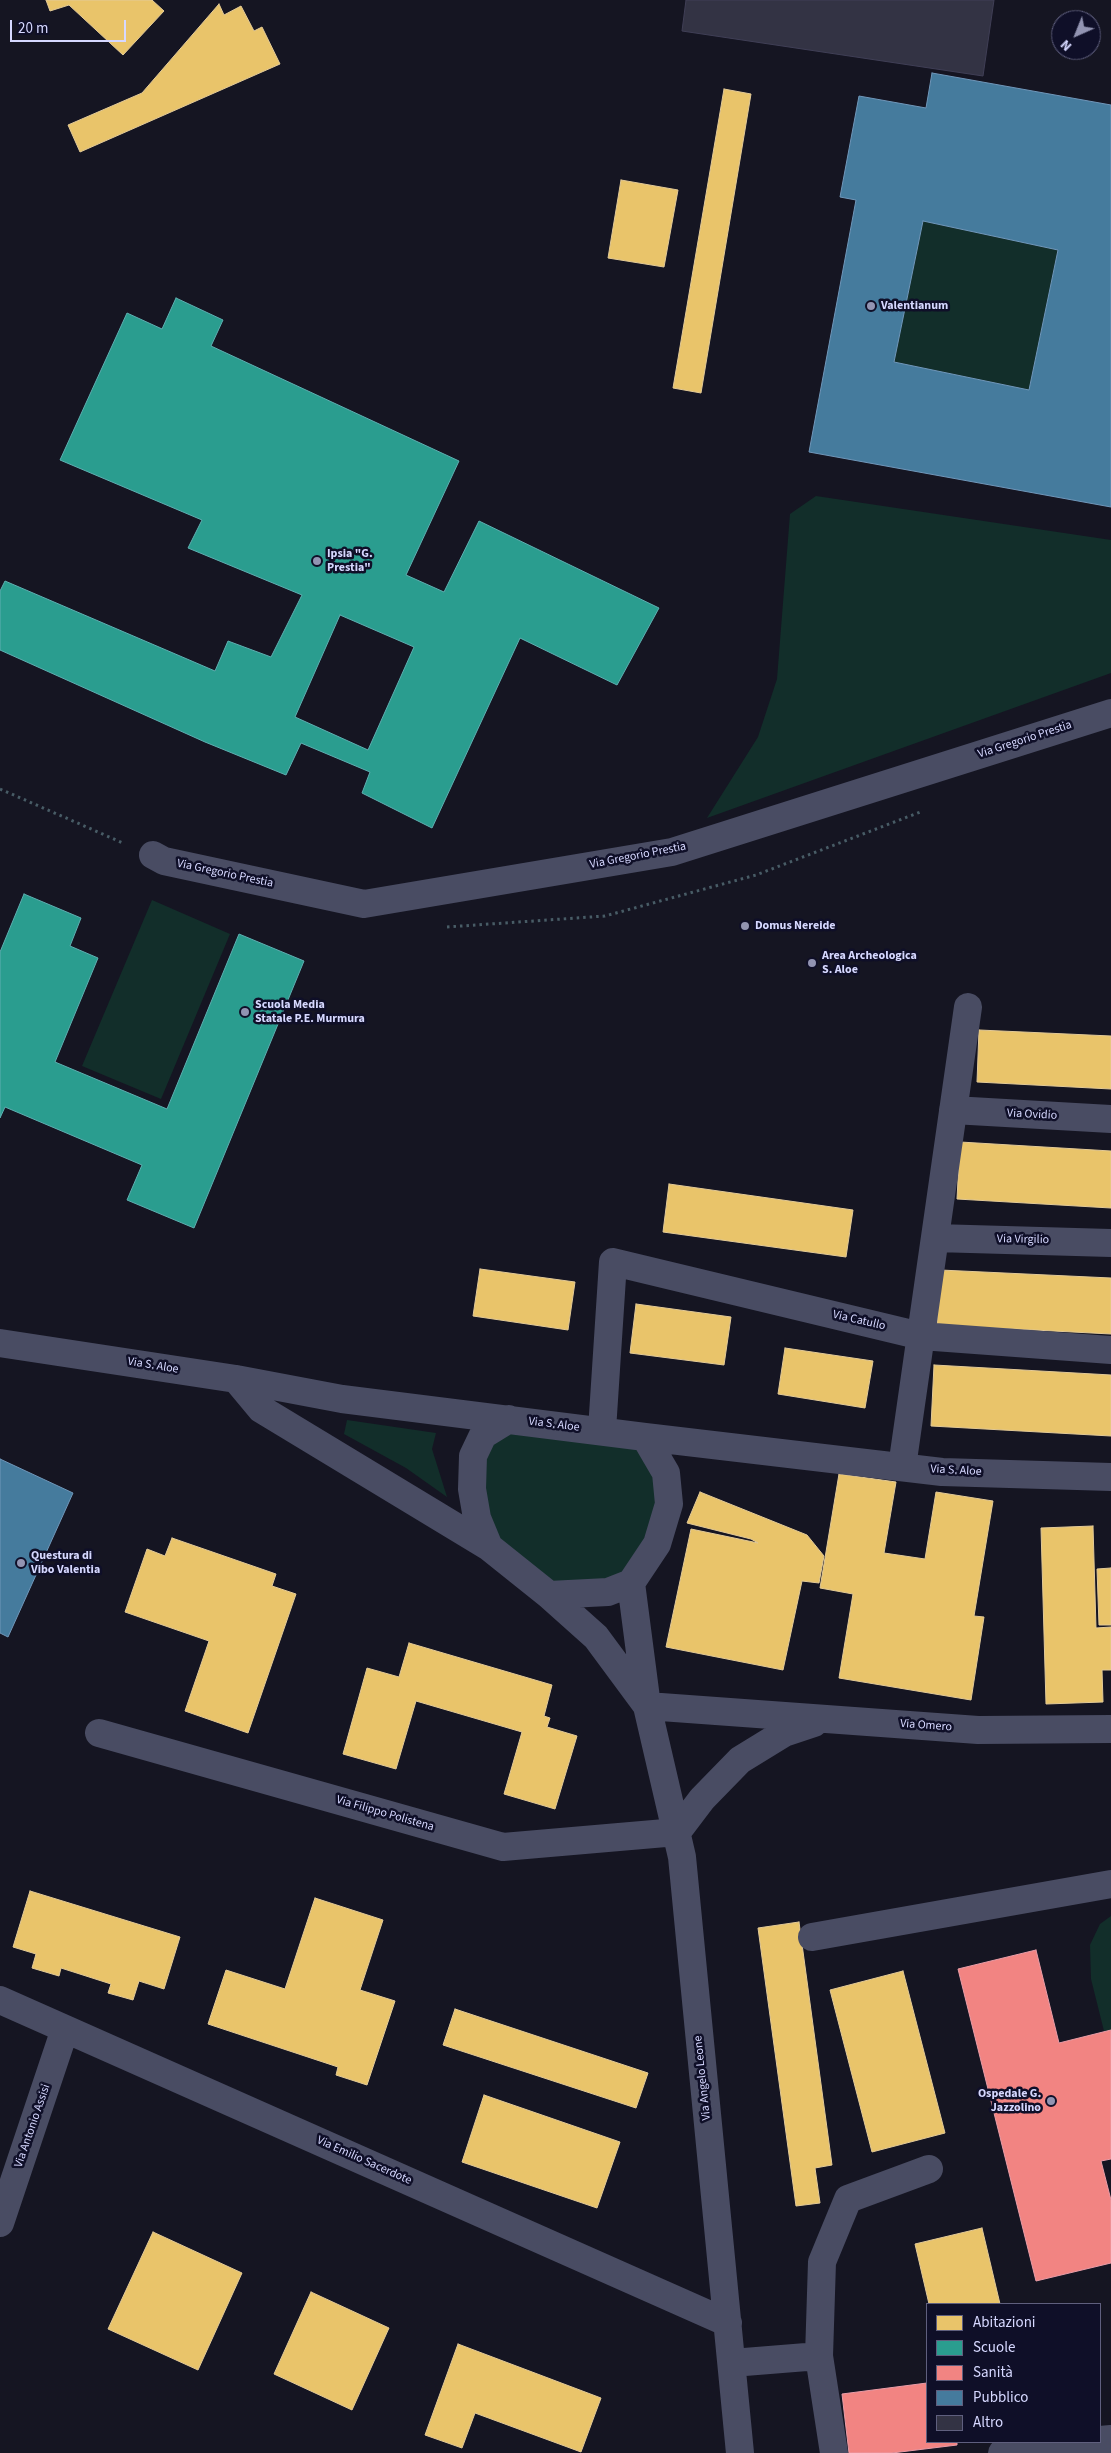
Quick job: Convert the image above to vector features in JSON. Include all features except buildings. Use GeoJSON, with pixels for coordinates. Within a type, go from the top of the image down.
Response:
{"type":"FeatureCollection","features":[{"type":"Feature","properties":{"kind":"street","name":"Via Gregorio Prestia"},"geometry":{"type":"LineString","coordinates":[[153,855],[164,861],[364,904],[672,852],[1111,713]]}},
{"type":"Feature","properties":{"kind":"street"},"geometry":{"type":"LineString","coordinates":[[902,1467],[968,1007]]}},
{"type":"Feature","properties":{"kind":"street","name":"Via Ovidio"},"geometry":{"type":"LineString","coordinates":[[953,1110],[1111,1119]]}},
{"type":"Feature","properties":{"kind":"street","name":"Via Virgilio"},"geometry":{"type":"LineString","coordinates":[[935,1238],[1111,1243]]}},
{"type":"Feature","properties":{"kind":"street","name":"Via Catullo"},"geometry":{"type":"LineString","coordinates":[[602,1430],[612,1262],[921,1336],[1111,1350]]}},
{"type":"Feature","properties":{"kind":"street","name":"Via S. Aloe"},"geometry":{"type":"LineString","coordinates":[[0,1343],[236,1379],[342,1399],[602,1430],[644,1437],[942,1472],[1111,1477]]}},
{"type":"Feature","properties":{"kind":"street"},"geometry":{"type":"LineString","coordinates":[[236,1379],[262,1409],[489,1547],[549,1595],[596,1637],[647,1706]]}},
{"type":"Feature","properties":{"kind":"street"},"geometry":{"type":"LineString","coordinates":[[489,1547],[477,1518],[472,1489],[473,1456],[483,1435],[509,1419]]}},
{"type":"Feature","properties":{"kind":"street"},"geometry":{"type":"LineString","coordinates":[[549,1595],[608,1592],[632,1583],[657,1544],[670,1504],[666,1473],[644,1437]]}},
{"type":"Feature","properties":{"kind":"street","name":"Via Angelo Leone"},"geometry":{"type":"LineString","coordinates":[[632,1583],[647,1706],[677,1832],[740,2453]]}},
{"type":"Feature","properties":{"kind":"street","name":"Via Omero"},"geometry":{"type":"LineString","coordinates":[[647,1706],[978,1730],[1111,1729]]}},
{"type":"Feature","properties":{"kind":"street"},"geometry":{"type":"LineString","coordinates":[[677,1832],[702,1799],[740,1760],[784,1733],[823,1720]]}},
{"type":"Feature","properties":{"kind":"street","name":"Via Filippo Polistena"},"geometry":{"type":"LineString","coordinates":[[99,1733],[503,1847],[677,1832]]}},
{"type":"Feature","properties":{"kind":"street"},"geometry":{"type":"LineString","coordinates":[[812,1937],[1111,1884]]}},
{"type":"Feature","properties":{"kind":"street","name":"Via Emilio Sacerdote"},"geometry":{"type":"LineString","coordinates":[[0,2000],[728,2323]]}},
{"type":"Feature","properties":{"kind":"street","name":"Via Antonio Assisi"},"geometry":{"type":"LineString","coordinates":[[0,2223],[65,2029]]}},
{"type":"Feature","properties":{"kind":"street"},"geometry":{"type":"LineString","coordinates":[[834,2453],[820,2356],[822,2262],[848,2199],[929,2169]]}},
{"type":"Feature","properties":{"kind":"street"},"geometry":{"type":"LineString","coordinates":[[732,2363],[820,2356]]}},
{"type":"Feature","properties":{"kind":"street"},"geometry":{"type":"LineString","coordinates":[[1002,2453],[1079,2443]]}},
{"type":"Feature","properties":{"kind":"path"},"geometry":{"type":"LineString","coordinates":[[0,789],[153,855]]}},
{"type":"Feature","properties":{"kind":"green space"},"geometry":{"type":"Polygon","coordinates":[[[923,221],[1058,250],[1029,390],[894,362],[923,221]]]}},
{"type":"Feature","properties":{"kind":"green space"},"geometry":{"type":"Polygon","coordinates":[[[816,496],[1111,540],[1111,673],[707,818],[758,737],[777,679],[790,514],[816,496]]]}},
{"type":"Feature","properties":{"kind":"green space"},"geometry":{"type":"Polygon","coordinates":[[[152,900],[230,934],[161,1099],[82,1066],[152,900]]]}},
{"type":"Feature","properties":{"kind":"green space"},"geometry":{"type":"Polygon","coordinates":[[[509,1419],[645,1437],[666,1473],[631,1583],[549,1595],[477,1518],[483,1435],[509,1419]]]}},
{"type":"Feature","properties":{"kind":"green space"},"geometry":{"type":"Polygon","coordinates":[[[347,1420],[436,1433],[432,1449],[447,1497],[406,1468],[344,1434],[347,1420]]]}},
{"type":"Feature","properties":{"kind":"green space"},"geometry":{"type":"Polygon","coordinates":[[[1111,1916],[1111,2030],[1104,2031],[1091,1979],[1090,1945],[1100,1924],[1111,1916]]]}},
{"type":"Feature","properties":{"kind":"place","name":"Valentianum"},"geometry":{"type":"Point","coordinates":[871,306]}},
{"type":"Feature","properties":{"kind":"place","name":"Ipsia \"G. Prestia\""},"geometry":{"type":"Point","coordinates":[317,561]}},
{"type":"Feature","properties":{"kind":"place","name":"Domus Nereide"},"geometry":{"type":"Point","coordinates":[745,926]}},
{"type":"Feature","properties":{"kind":"place","name":"Area Archeologica S. Aloe"},"geometry":{"type":"Point","coordinates":[812,963]}},
{"type":"Feature","properties":{"kind":"place","name":"Scuola Media Statale P.E. Murmura"},"geometry":{"type":"Point","coordinates":[245,1012]}},
{"type":"Feature","properties":{"kind":"place","name":"Questura di Vibo Valentia"},"geometry":{"type":"Point","coordinates":[21,1563]}},
{"type":"Feature","properties":{"kind":"place","name":"Ospedale G. Jazzolino"},"geometry":{"type":"Point","coordinates":[1051,2101]}}]}
